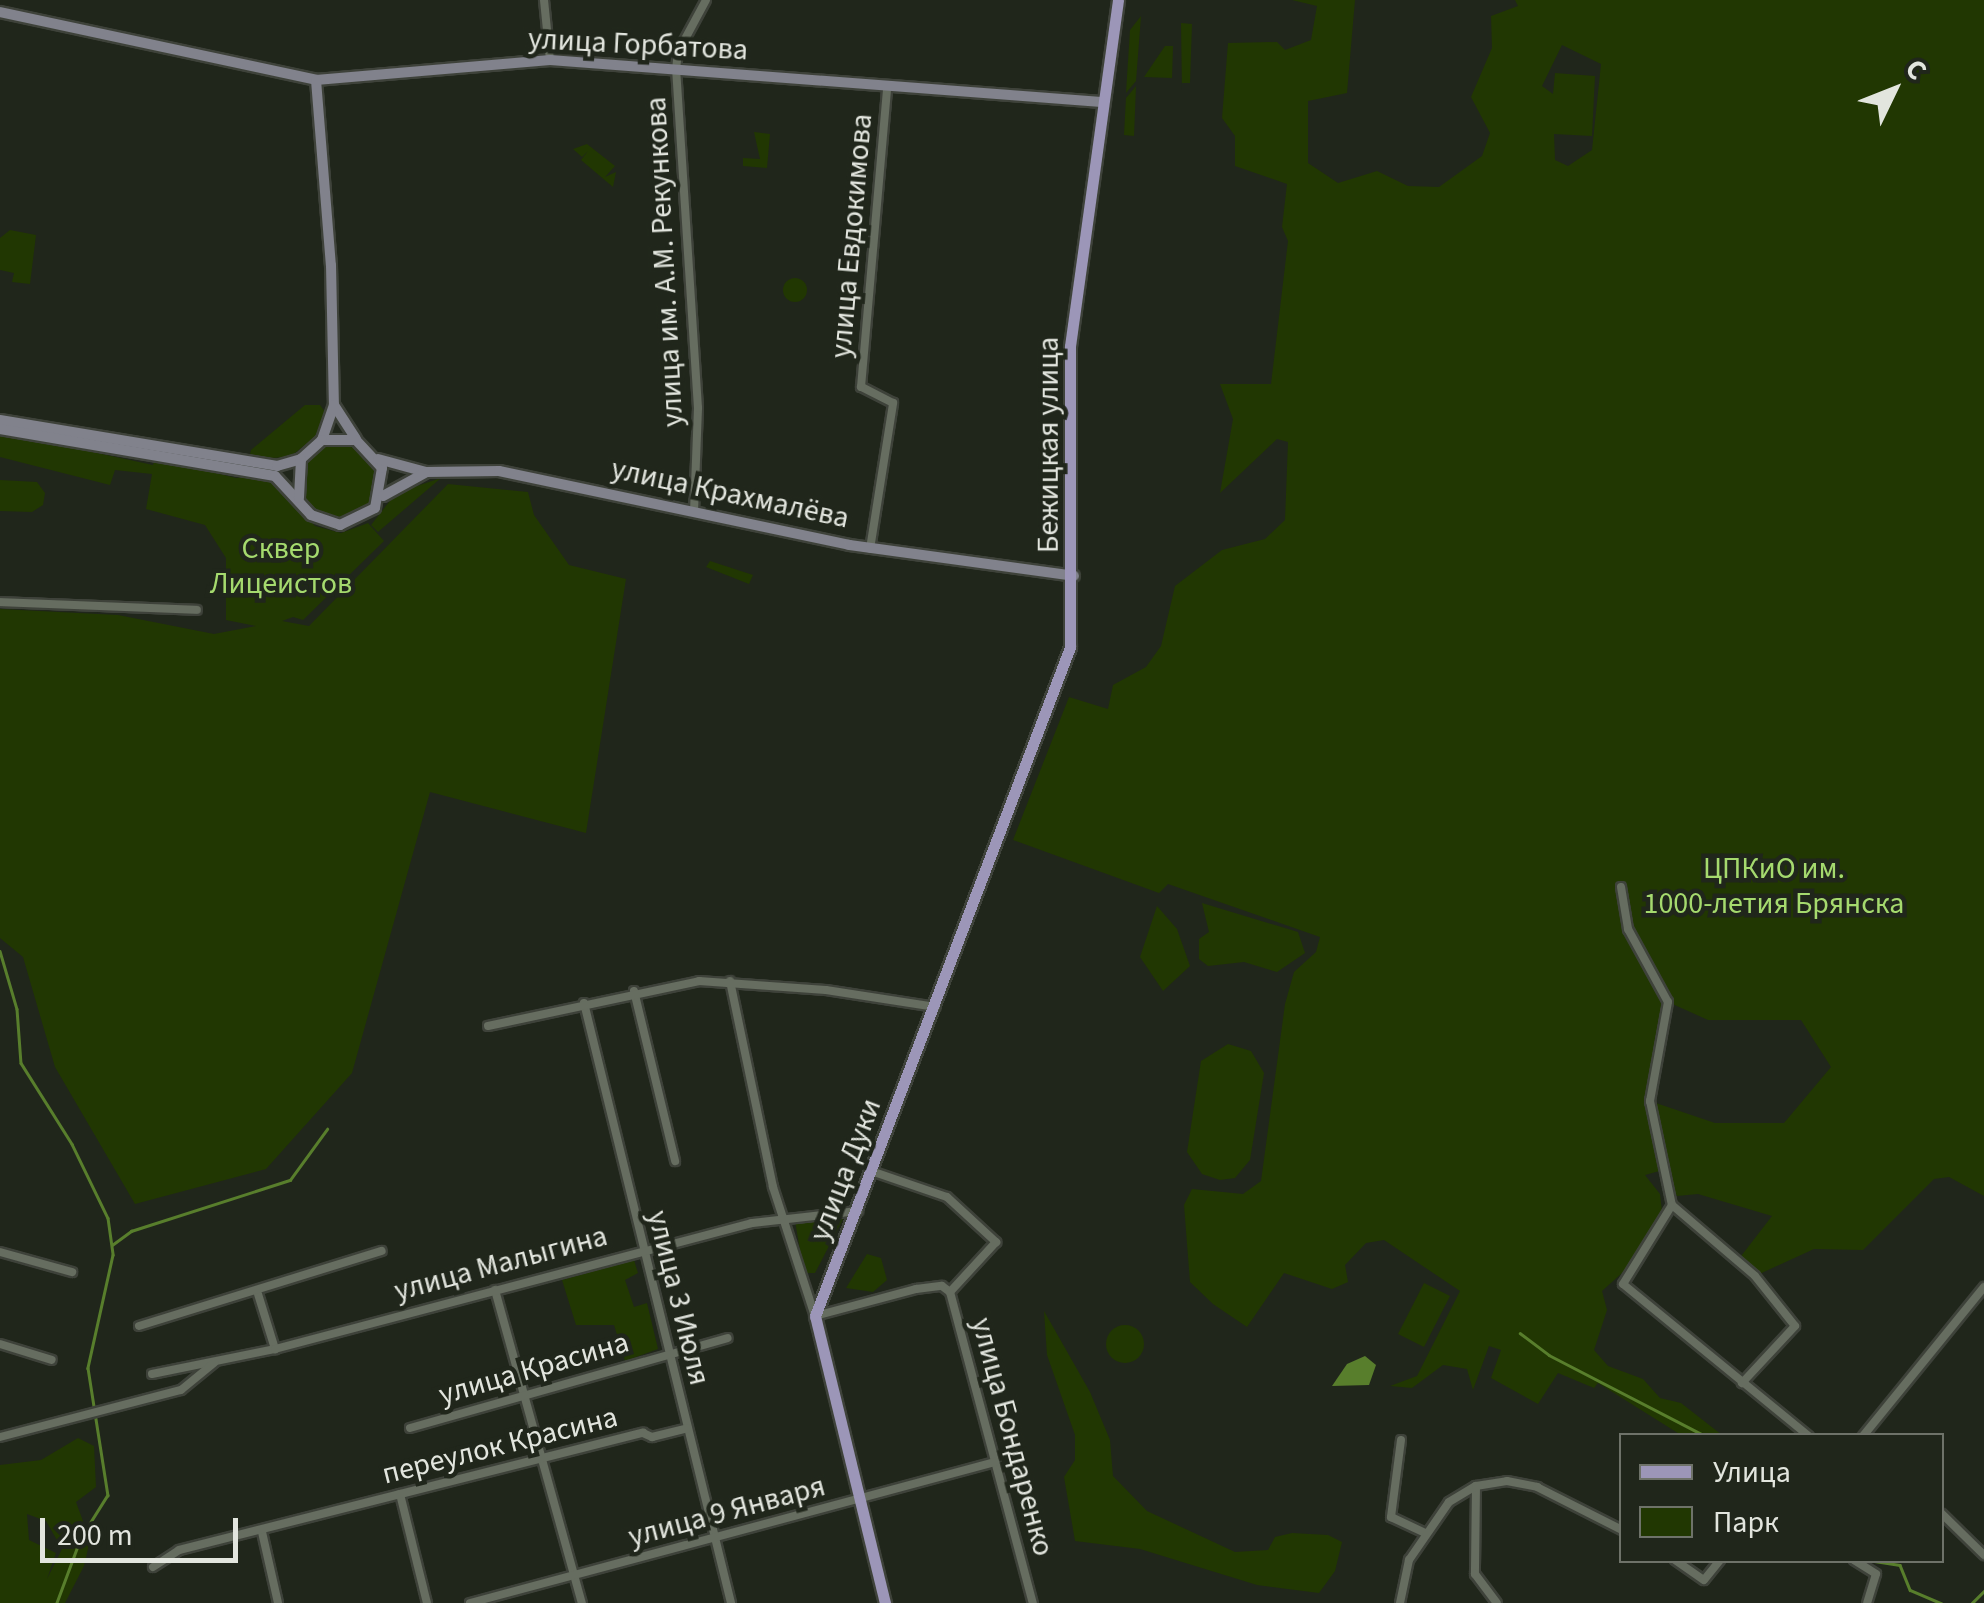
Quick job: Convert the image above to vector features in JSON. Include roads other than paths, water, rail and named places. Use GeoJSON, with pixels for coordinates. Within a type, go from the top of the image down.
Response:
{"type":"FeatureCollection","features":[{"type":"Feature","properties":{"kind":"main road","name":"Бежицкая улица"},"geometry":{"type":"LineString","coordinates":[[1029,766],[1070,647],[1074,576],[1070,346],[1118,0]]}},
{"type":"Feature","properties":{"kind":"main road","name":"улица Горбатова"},"geometry":{"type":"LineString","coordinates":[[0,12],[316,80],[550,60],[1101,102]]}},
{"type":"Feature","properties":{"kind":"main road"},"geometry":{"type":"LineString","coordinates":[[0,430],[276,471],[302,459],[322,440],[334,404],[332,264],[316,80]]}},
{"type":"Feature","properties":{"kind":"main road","name":"улица Крахмалёва"},"geometry":{"type":"LineString","coordinates":[[334,404],[356,440],[378,459],[426,472],[499,471],[870,548],[1074,576]]}},
{"type":"Feature","properties":{"kind":"main road"},"geometry":{"type":"LineString","coordinates":[[0,420],[276,471],[320,520],[340,525],[368,515],[381,497],[426,472]]}},
{"type":"Feature","properties":{"kind":"main road"},"geometry":{"type":"LineString","coordinates":[[322,440],[356,440]]}},
{"type":"Feature","properties":{"kind":"main road"},"geometry":{"type":"LineString","coordinates":[[299,498],[302,459]]}},
{"type":"Feature","properties":{"kind":"main road"},"geometry":{"type":"LineString","coordinates":[[378,459],[381,497]]}},
{"type":"Feature","properties":{"kind":"main road","name":"улица Дуки"},"geometry":{"type":"LineString","coordinates":[[815,1316],[1029,766]]}},
{"type":"Feature","properties":{"kind":"main road"},"geometry":{"type":"LineString","coordinates":[[815,1316],[885,1603]]}},
{"type":"Feature","properties":{"kind":"street"},"geometry":{"type":"LineString","coordinates":[[544,0],[550,60]]}},
{"type":"Feature","properties":{"kind":"street"},"geometry":{"type":"LineString","coordinates":[[676,70],[678,52],[706,0]]}},
{"type":"Feature","properties":{"kind":"street","name":"улица им. А.М. Рекункова"},"geometry":{"type":"LineString","coordinates":[[676,70],[698,408],[694,512]]}},
{"type":"Feature","properties":{"kind":"street","name":"улица Евдокимова"},"geometry":{"type":"LineString","coordinates":[[870,548],[893,404],[861,387],[886,86]]}},
{"type":"Feature","properties":{"kind":"street"},"geometry":{"type":"LineString","coordinates":[[0,602],[197,610]]}},
{"type":"Feature","properties":{"kind":"street"},"geometry":{"type":"LineString","coordinates":[[1621,887],[1628,929],[1668,1002],[1650,1101],[1672,1204],[1755,1276],[1796,1326],[1742,1383]]}},
{"type":"Feature","properties":{"kind":"street"},"geometry":{"type":"LineString","coordinates":[[730,981],[784,1217],[815,1316],[946,1289],[996,1242],[948,1197],[874,1172]]}},
{"type":"Feature","properties":{"kind":"street"},"geometry":{"type":"LineString","coordinates":[[488,1026],[634,991],[730,981],[936,1007]]}},
{"type":"Feature","properties":{"kind":"street"},"geometry":{"type":"LineString","coordinates":[[634,991],[674,1161]]}},
{"type":"Feature","properties":{"kind":"street","name":"улица 3 Июля"},"geometry":{"type":"LineString","coordinates":[[584,1003],[732,1603]]}},
{"type":"Feature","properties":{"kind":"street"},"geometry":{"type":"LineString","coordinates":[[1672,1204],[1623,1284],[1805,1433]]}},
{"type":"Feature","properties":{"kind":"street","name":"улица Малыгина"},"geometry":{"type":"LineString","coordinates":[[152,1374],[275,1348],[642,1248],[784,1217],[859,1211]]}},
{"type":"Feature","properties":{"kind":"street","name":"улица Малыгина"},"geometry":{"type":"LineString","coordinates":[[139,1326],[258,1294],[382,1251]]}},
{"type":"Feature","properties":{"kind":"street"},"geometry":{"type":"LineString","coordinates":[[0,1252],[72,1272]]}},
{"type":"Feature","properties":{"kind":"street"},"geometry":{"type":"LineString","coordinates":[[1865,1433],[1984,1288]]}},
{"type":"Feature","properties":{"kind":"street","name":"улица Бондаренко"},"geometry":{"type":"LineString","coordinates":[[946,1289],[1032,1603]]}},
{"type":"Feature","properties":{"kind":"street"},"geometry":{"type":"LineString","coordinates":[[495,1290],[582,1603]]}},
{"type":"Feature","properties":{"kind":"street"},"geometry":{"type":"LineString","coordinates":[[258,1294],[275,1348]]}},
{"type":"Feature","properties":{"kind":"street","name":"улица Красина"},"geometry":{"type":"LineString","coordinates":[[410,1428],[727,1338]]}},
{"type":"Feature","properties":{"kind":"street"},"geometry":{"type":"LineString","coordinates":[[0,1344],[52,1360]]}},
{"type":"Feature","properties":{"kind":"street","name":"улица Малыгина"},"geometry":{"type":"LineString","coordinates":[[0,1437],[181,1390],[217,1360]]}},
{"type":"Feature","properties":{"kind":"street","name":"переулок Красина"},"geometry":{"type":"LineString","coordinates":[[153,1567],[179,1550],[544,1459],[688,1428]]}},
{"type":"Feature","properties":{"kind":"street"},"geometry":{"type":"LineString","coordinates":[[1401,1440],[1391,1517],[1426,1534]]}},
{"type":"Feature","properties":{"kind":"street","name":"улица 9 Января"},"geometry":{"type":"LineString","coordinates":[[470,1603],[995,1462]]}},
{"type":"Feature","properties":{"kind":"street"},"geometry":{"type":"LineString","coordinates":[[1400,1603],[1409,1560],[1449,1502],[1476,1486],[1507,1481],[1537,1488],[1619,1529]]}},
{"type":"Feature","properties":{"kind":"street"},"geometry":{"type":"LineString","coordinates":[[1476,1486],[1475,1574],[1497,1603]]}},
{"type":"Feature","properties":{"kind":"street"},"geometry":{"type":"LineString","coordinates":[[400,1494],[426,1603]]}},
{"type":"Feature","properties":{"kind":"street"},"geometry":{"type":"LineString","coordinates":[[1944,1516],[1984,1554]]}},
{"type":"Feature","properties":{"kind":"street"},"geometry":{"type":"LineString","coordinates":[[262,1532],[278,1603]]}},
{"type":"Feature","properties":{"kind":"street"},"geometry":{"type":"LineString","coordinates":[[1678,1563],[1704,1580],[1718,1563]]}},
{"type":"Feature","properties":{"kind":"street"},"geometry":{"type":"LineString","coordinates":[[1859,1563],[1876,1574],[1867,1603]]}},
{"type":"Feature","properties":{"kind":"waterway"},"geometry":{"type":"LineString","coordinates":[[0,951],[17,1009],[21,1063],[72,1144],[108,1218],[113,1255],[88,1368],[108,1495],[81,1538],[57,1603]]}},
{"type":"Feature","properties":{"kind":"waterway"},"geometry":{"type":"LineString","coordinates":[[112,1245],[131,1231],[290,1180],[327,1129]]}},
{"type":"Feature","properties":{"kind":"waterway"},"geometry":{"type":"LineString","coordinates":[[1520,1333],[1549,1355],[1699,1433]]}},
{"type":"Feature","properties":{"kind":"waterway"},"geometry":{"type":"LineString","coordinates":[[1887,1563],[1900,1565],[1910,1590],[1941,1603]]}},
{"type":"Feature","properties":{"kind":"waterway"},"geometry":{"type":"LineString","coordinates":[[1972,1603],[1984,1591]]}},
{"type":"Feature","properties":{"kind":"park label","name":"Сквер Лицеистов"},"geometry":{"type":"Point","coordinates":[281,566]}},
{"type":"Feature","properties":{"kind":"park label","name":"ЦПКиО им. 1000-летия Брянска"},"geometry":{"type":"Point","coordinates":[1774,886]}}]}
